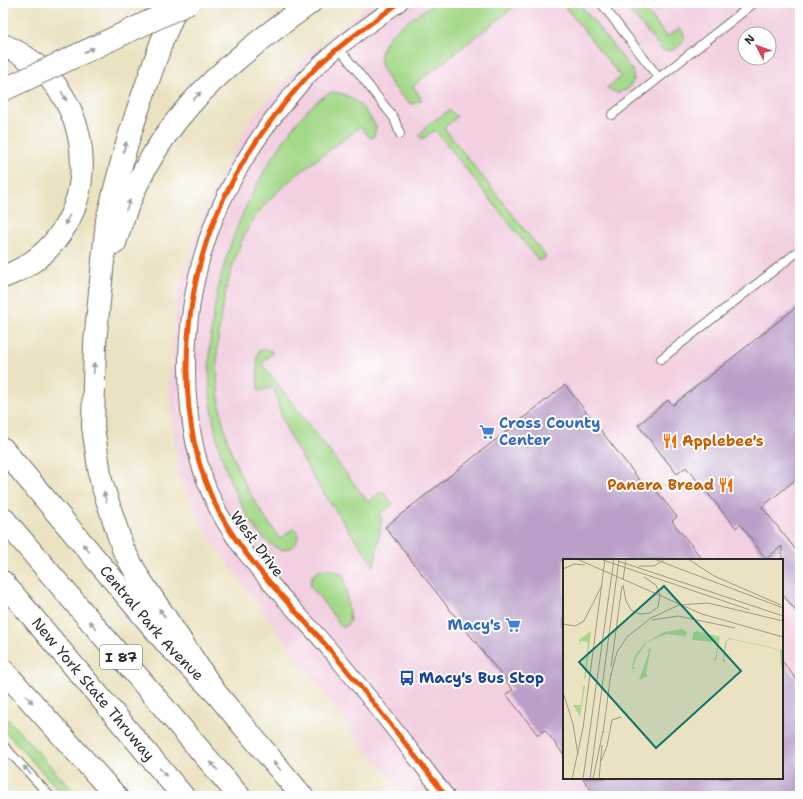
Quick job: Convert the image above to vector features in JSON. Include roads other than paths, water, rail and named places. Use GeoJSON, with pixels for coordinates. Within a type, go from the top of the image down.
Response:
{"type":"FeatureCollection","features":[{"type":"Feature","properties":{"kind":"main road"},"geometry":{"type":"LineString","coordinates":[[178,3],[149,74],[123,156],[107,220],[94,364],[93,427],[96,458],[106,502],[123,549],[139,578],[215,692]]}},
{"type":"Feature","properties":{"kind":"main road"},"geometry":{"type":"LineString","coordinates":[[3,90],[189,3]]}},
{"type":"Feature","properties":{"kind":"main road"},"geometry":{"type":"LineString","coordinates":[[100,296],[120,223],[144,171],[163,138],[181,113],[225,68],[310,3]]}},
{"type":"Feature","properties":{"kind":"main road"},"geometry":{"type":"LineString","coordinates":[[3,45],[31,60],[58,86],[73,114],[78,130],[82,164],[76,200],[60,233],[36,258],[23,268],[3,277]]}},
{"type":"Feature","properties":{"kind":"main road","name":"Central Park Avenue"},"geometry":{"type":"LineString","coordinates":[[3,449],[168,645],[215,692],[302,796]]}},
{"type":"Feature","properties":{"kind":"main road","name":"I 87"},"geometry":{"type":"LineString","coordinates":[[3,518],[239,796]]}},
{"type":"Feature","properties":{"kind":"main road","name":"New York State Thruway"},"geometry":{"type":"LineString","coordinates":[[3,582],[184,796]]}},
{"type":"Feature","properties":{"kind":"main road"},"geometry":{"type":"LineString","coordinates":[[3,670],[116,796]]}},
{"type":"Feature","properties":{"kind":"street","name":"West Drive"},"geometry":{"type":"LineString","coordinates":[[399,3],[339,48],[298,87],[255,144],[239,170],[215,219],[207,243],[194,296],[188,355],[188,388],[194,444],[200,466],[218,510],[234,536],[262,573],[330,650],[446,796]]}},
{"type":"Feature","properties":{"kind":"lane"},"geometry":{"type":"LineString","coordinates":[[601,3],[659,78]]}},
{"type":"Feature","properties":{"kind":"lane"},"geometry":{"type":"LineString","coordinates":[[612,115],[754,3]]}},
{"type":"Feature","properties":{"kind":"lane"},"geometry":{"type":"LineString","coordinates":[[339,48],[394,118],[400,134]]}},
{"type":"Feature","properties":{"kind":"lane"},"geometry":{"type":"LineString","coordinates":[[661,359],[800,250]]}},
{"type":"Feature","properties":{"kind":"lane"},"geometry":{"type":"LineString","coordinates":[[3,745],[50,796]]}},
{"type":"Feature","properties":{"kind":"place","name":"Cross County Center"},"geometry":{"type":"Point","coordinates":[487,432]}},
{"type":"Feature","properties":{"kind":"place","name":"Applebee's"},"geometry":{"type":"Point","coordinates":[670,441]}},
{"type":"Feature","properties":{"kind":"place","name":"Panera Bread"},"geometry":{"type":"Point","coordinates":[726,485]}},
{"type":"Feature","properties":{"kind":"place","name":"Macy's"},"geometry":{"type":"Point","coordinates":[513,625]}},
{"type":"Feature","properties":{"kind":"place","name":"Macy's Bus Stop"},"geometry":{"type":"Point","coordinates":[407,678]}}]}
